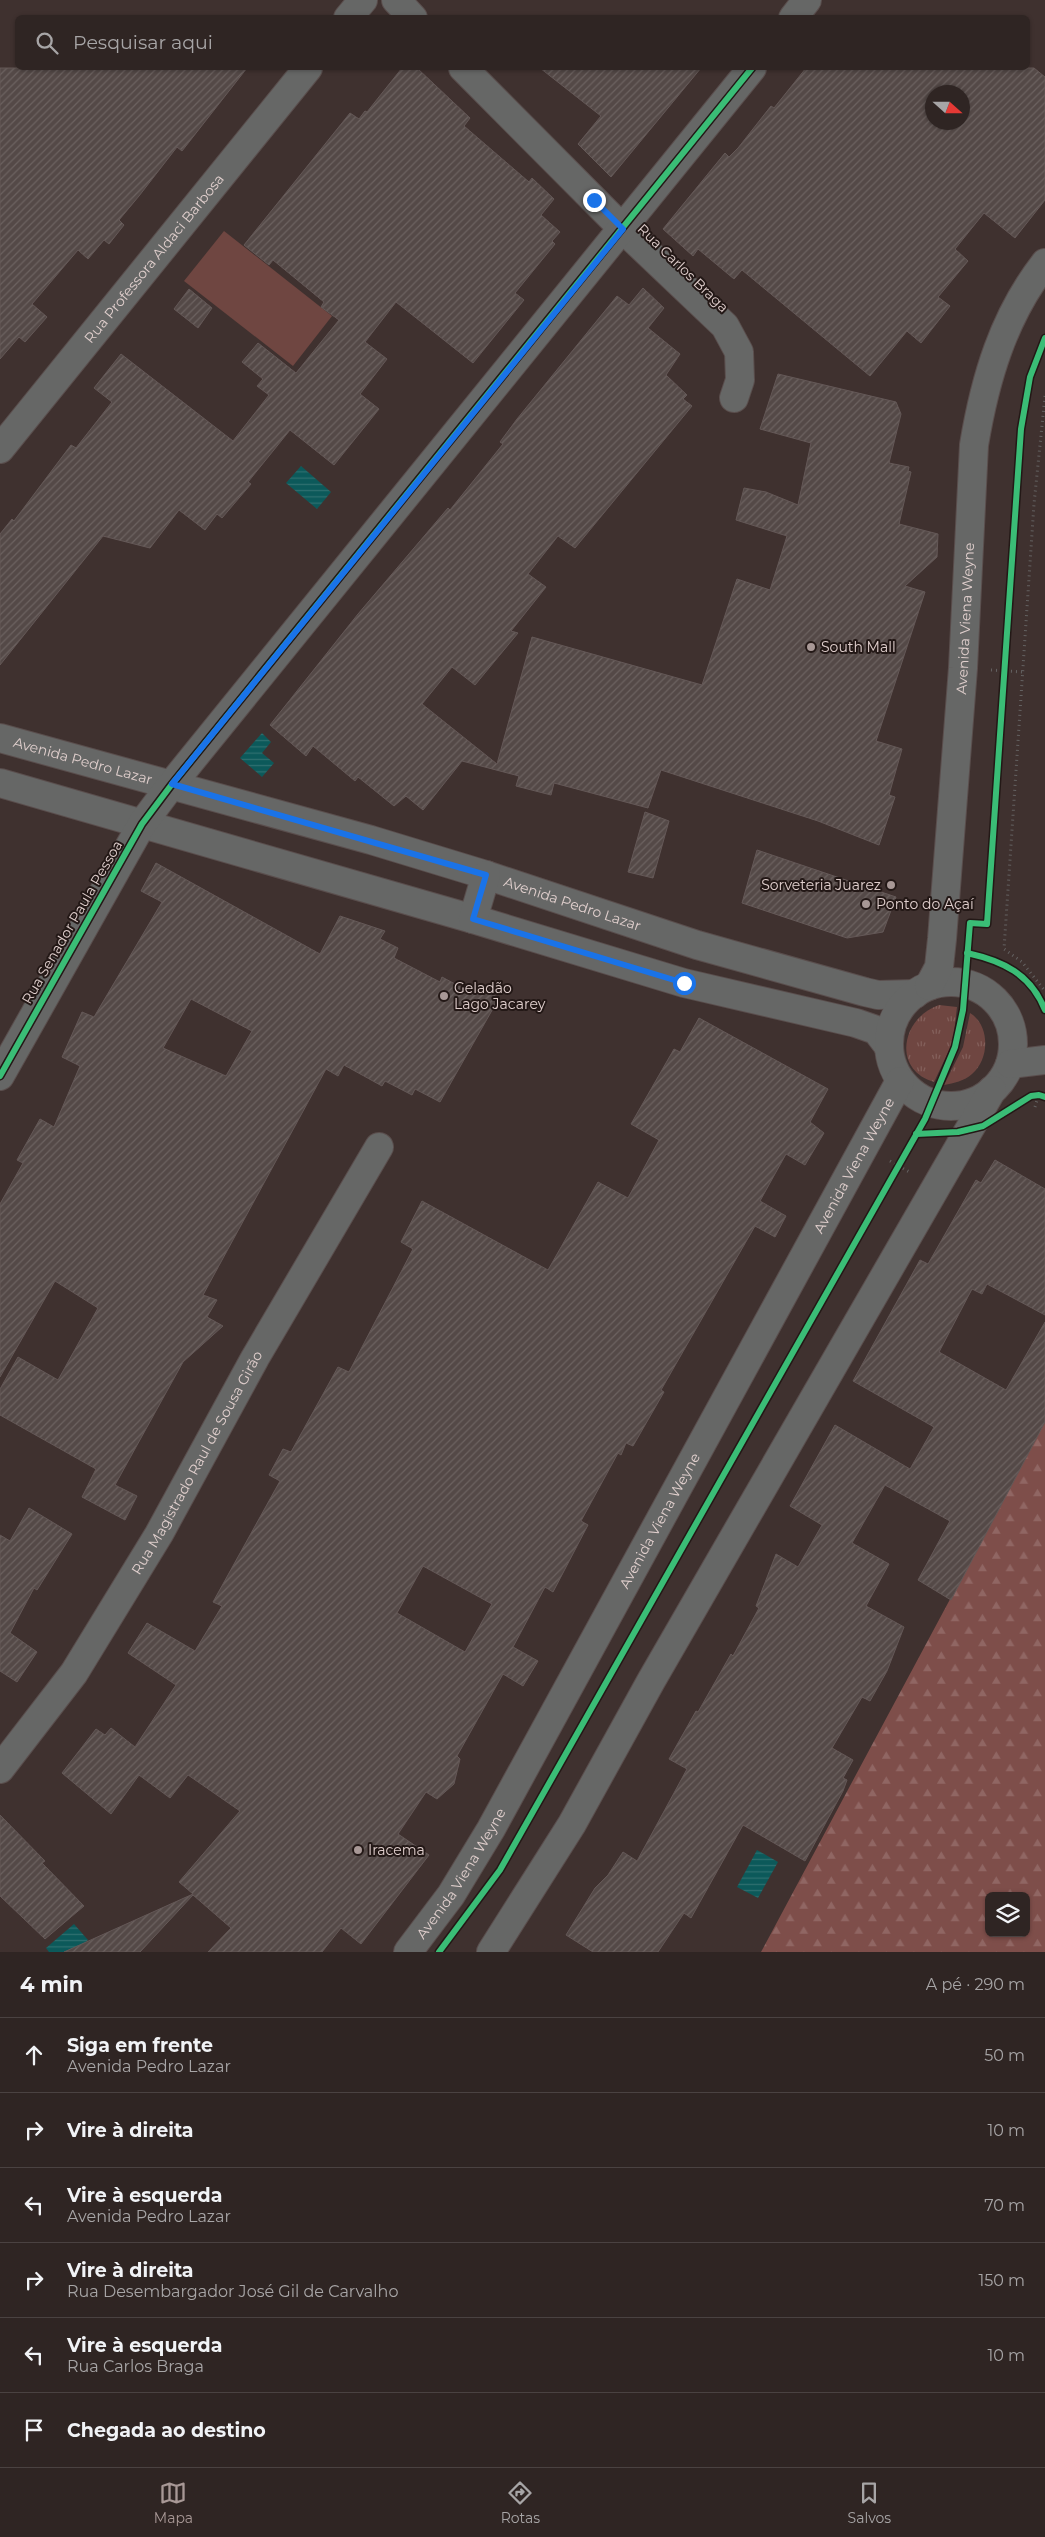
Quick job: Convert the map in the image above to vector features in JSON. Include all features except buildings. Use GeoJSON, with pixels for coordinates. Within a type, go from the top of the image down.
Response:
{"type":"FeatureCollection","features":[{"type":"Feature","properties":{"kind":"street"},"geometry":{"type":"LineString","coordinates":[[350,15],[362,0]]}},
{"type":"Feature","properties":{"kind":"street"},"geometry":{"type":"LineString","coordinates":[[396,0],[410,15]]}},
{"type":"Feature","properties":{"kind":"street"},"geometry":{"type":"LineString","coordinates":[[795,15],[807,0]]}},
{"type":"Feature","properties":{"kind":"street","name":"Rua Professora Aldaci Barbosa"},"geometry":{"type":"LineString","coordinates":[[0,449],[306,70]]}},
{"type":"Feature","properties":{"kind":"street","name":"Rua Carlos Braga"},"geometry":{"type":"LineString","coordinates":[[465,70],[623,229],[725,326],[738,352],[740,380],[734,398]]}},
{"type":"Feature","properties":{"kind":"street","name":"Rua Senador Paula Pessoa"},"geometry":{"type":"LineString","coordinates":[[0,1076],[142,824],[172,784],[750,70]]}},
{"type":"Feature","properties":{"kind":"street","name":"Avenida Viena Weyne"},"geometry":{"type":"LineString","coordinates":[[922,990],[939,967],[941,948],[964,668],[970,492],[980,410],[996,349],[1021,297],[1045,263]]}},
{"type":"Feature","properties":{"kind":"street","name":"Avenida Pedro Lazar"},"geometry":{"type":"LineString","coordinates":[[0,738],[172,784],[486,875],[697,945],[847,987],[878,995],[922,990]]}},
{"type":"Feature","properties":{"kind":"street"},"geometry":{"type":"LineString","coordinates":[[0,783],[473,919],[684,983],[856,1023],[876,1030],[889,1047]]}},
{"type":"Feature","properties":{"kind":"street"},"geometry":{"type":"LineString","coordinates":[[473,919],[486,875]]}},
{"type":"Feature","properties":{"kind":"street"},"geometry":{"type":"LineString","coordinates":[[952,982],[965,983],[982,990],[995,1000],[1005,1014],[1011,1030],[1013,1046],[1010,1064],[1003,1078],[980,1100],[963,1106],[945,1107],[932,1104],[912,1094],[900,1081],[889,1057],[891,1026],[897,1012],[922,990],[952,982]]}},
{"type":"Feature","properties":{"kind":"street"},"geometry":{"type":"LineString","coordinates":[[1010,1064],[1042,1072]]}},
{"type":"Feature","properties":{"kind":"street","name":"Avenida Viena Weyne"},"geometry":{"type":"LineString","coordinates":[[408,1952],[451,1896],[491,1830],[900,1081]]}},
{"type":"Feature","properties":{"kind":"street"},"geometry":{"type":"LineString","coordinates":[[491,1952],[572,1824],[656,1672],[992,1090]]}},
{"type":"Feature","properties":{"kind":"street","name":"Rua Magistrado Raul de Sousa Girão"},"geometry":{"type":"LineString","coordinates":[[0,1769],[74,1673],[154,1542],[255,1358],[379,1147]]}},
{"type":"Feature","properties":{"kind":"path"},"geometry":{"type":"LineString","coordinates":[[1045,396],[1034,504],[1004,950],[1022,962],[1045,991]]}},
{"type":"Feature","properties":{"kind":"path"},"geometry":{"type":"LineString","coordinates":[[1004,681],[1006,661]]}},
{"type":"Feature","properties":{"kind":"path"},"geometry":{"type":"LineString","coordinates":[[989,670],[1022,672]]}},
{"type":"Feature","properties":{"kind":"path"},"geometry":{"type":"LineString","coordinates":[[1042,1072],[1033,1096],[1045,1097]]}},
{"type":"Feature","properties":{"kind":"path"},"geometry":{"type":"LineString","coordinates":[[893,1174],[902,1158]]}},
{"type":"Feature","properties":{"kind":"green space"},"geometry":{"type":"Polygon","coordinates":[[[224,231],[332,316],[293,366],[184,281],[224,231]]]}},
{"type":"Feature","properties":{"kind":"green space"},"geometry":{"type":"Polygon","coordinates":[[[939,1005],[957,1007],[953,1042],[934,1082],[921,1076],[912,1067],[907,1056],[906,1044],[916,1021],[926,1012],[939,1005]]]}},
{"type":"Feature","properties":{"kind":"green space"},"geometry":{"type":"Polygon","coordinates":[[[970,1013],[977,1018],[984,1034],[985,1051],[982,1060],[978,1068],[969,1076],[944,1085],[963,1047],[970,1013]]]}},
{"type":"Feature","properties":{"kind":"green space"},"geometry":{"type":"Polygon","coordinates":[[[1045,1422],[1045,1952],[761,1952],[1045,1422]]]}},
{"type":"Feature","properties":{"kind":"water"},"geometry":{"type":"Polygon","coordinates":[[[301,466],[331,492],[317,509],[286,483],[301,466]]]}},
{"type":"Feature","properties":{"kind":"water"},"geometry":{"type":"Polygon","coordinates":[[[262,733],[271,742],[262,753],[274,763],[262,777],[240,758],[262,733]]]}},
{"type":"Feature","properties":{"kind":"water"},"geometry":{"type":"Polygon","coordinates":[[[757,1850],[778,1862],[758,1898],[737,1887],[757,1850]]]}},
{"type":"Feature","properties":{"kind":"water"},"geometry":{"type":"Polygon","coordinates":[[[74,1924],[88,1940],[74,1952],[49,1952],[46,1948],[74,1924]]]}},
{"type":"Feature","properties":{"kind":"cycle path"},"geometry":{"type":"LineString","coordinates":[[0,1076],[142,824],[172,784],[750,70]]}},
{"type":"Feature","properties":{"kind":"cycle path"},"geometry":{"type":"LineString","coordinates":[[439,1952],[500,1870],[925,1119],[955,1047],[963,1010],[970,923],[987,924],[1021,429],[1030,377],[1045,338]]}},
{"type":"Feature","properties":{"kind":"cycle path"},"geometry":{"type":"LineString","coordinates":[[967,953],[1004,965],[1024,978],[1032,987],[1045,1010]]}},
{"type":"Feature","properties":{"kind":"cycle path"},"geometry":{"type":"LineString","coordinates":[[916,1134],[958,1132],[983,1126],[1031,1096],[1039,1095],[1045,1097]]}},
{"type":"Feature","properties":{"kind":"place","name":"South Mall"},"geometry":{"type":"Point","coordinates":[811,647]}},
{"type":"Feature","properties":{"kind":"place","name":"Sorveteria Juarez"},"geometry":{"type":"Point","coordinates":[891,885]}},
{"type":"Feature","properties":{"kind":"place","name":"Ponto do Açaí"},"geometry":{"type":"Point","coordinates":[866,904]}},
{"type":"Feature","properties":{"kind":"place","name":"Geladão Lago Jacarey"},"geometry":{"type":"Point","coordinates":[444,996]}},
{"type":"Feature","properties":{"kind":"place","name":"Iracema"},"geometry":{"type":"Point","coordinates":[358,1850]}},
{"type":"Feature","properties":{"kind":"route"},"geometry":{"type":"LineString","coordinates":[[594,200],[623,229],[172,784],[371,840],[486,875],[473,919],[684,983]]}}]}
